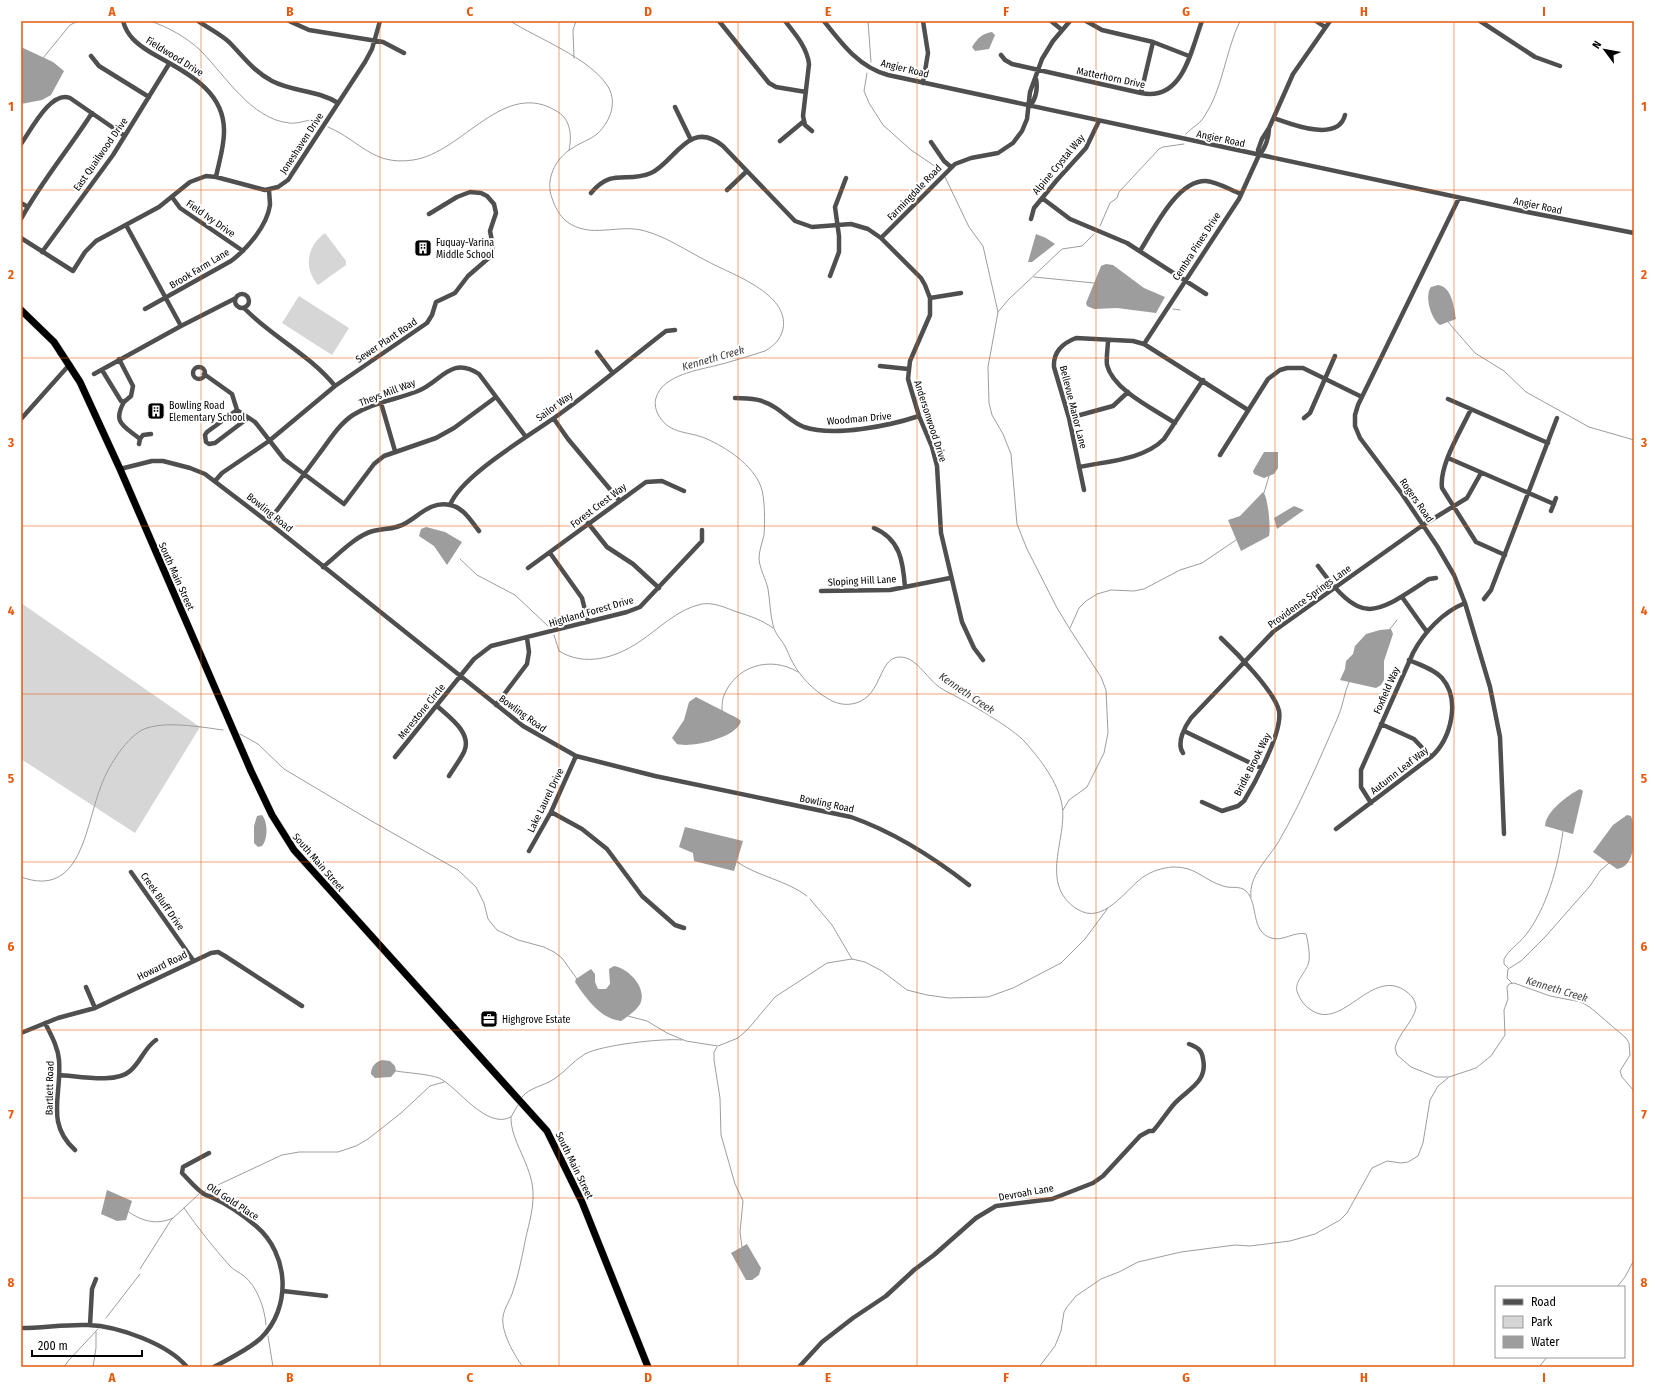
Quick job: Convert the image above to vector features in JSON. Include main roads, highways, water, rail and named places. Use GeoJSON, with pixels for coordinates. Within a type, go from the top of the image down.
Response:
{"type":"FeatureCollection","features":[{"type":"Feature","properties":{"kind":"highway","name":"South Main Street"},"geometry":{"type":"LineString","coordinates":[[21,310],[54,342],[70,364],[80,382],[120,469],[251,771],[284,837],[294,850],[547,1131],[582,1202],[648,1367]]}},
{"type":"Feature","properties":{"kind":"water"},"geometry":{"type":"Polygon","coordinates":[[[992,32],[995,35],[989,49],[975,51],[972,47],[978,39],[982,35],[992,32]]]}},
{"type":"Feature","properties":{"kind":"water"},"geometry":{"type":"Polygon","coordinates":[[[21,47],[53,62],[64,71],[51,95],[42,100],[21,104],[21,47]]]}},
{"type":"Feature","properties":{"kind":"water"},"geometry":{"type":"Polygon","coordinates":[[[1036,234],[1055,244],[1032,262],[1028,262],[1036,234]]]}},
{"type":"Feature","properties":{"kind":"water"},"geometry":{"type":"Polygon","coordinates":[[[1106,264],[1113,265],[1144,288],[1165,297],[1156,313],[1117,308],[1094,309],[1087,306],[1086,303],[1101,266],[1106,264]]]}},
{"type":"Feature","properties":{"kind":"water"},"geometry":{"type":"Polygon","coordinates":[[[1438,285],[1446,289],[1452,298],[1456,319],[1440,325],[1431,313],[1428,301],[1431,287],[1438,285]]]}},
{"type":"Feature","properties":{"kind":"water"},"geometry":{"type":"Polygon","coordinates":[[[1264,452],[1278,452],[1278,468],[1274,474],[1264,478],[1254,474],[1253,471],[1264,452]]]}},
{"type":"Feature","properties":{"kind":"water"},"geometry":{"type":"Polygon","coordinates":[[[1263,492],[1269,513],[1269,536],[1241,551],[1228,520],[1240,516],[1263,492]]]}},
{"type":"Feature","properties":{"kind":"water"},"geometry":{"type":"Polygon","coordinates":[[[1294,506],[1304,510],[1277,529],[1274,518],[1294,506]]]}},
{"type":"Feature","properties":{"kind":"water"},"geometry":{"type":"Polygon","coordinates":[[[426,527],[445,532],[462,542],[447,565],[434,546],[419,536],[421,529],[426,527]]]}},
{"type":"Feature","properties":{"kind":"water"},"geometry":{"type":"Polygon","coordinates":[[[1391,629],[1393,634],[1384,661],[1384,680],[1381,685],[1376,688],[1340,680],[1345,669],[1346,661],[1353,654],[1355,646],[1366,634],[1391,629]]]}},
{"type":"Feature","properties":{"kind":"water"},"geometry":{"type":"Polygon","coordinates":[[[696,697],[737,718],[741,721],[738,727],[723,737],[713,740],[684,745],[677,744],[672,738],[684,720],[689,702],[696,697]]]}},
{"type":"Feature","properties":{"kind":"water"},"geometry":{"type":"Polygon","coordinates":[[[1580,789],[1583,791],[1573,834],[1545,826],[1546,820],[1553,809],[1564,799],[1580,789]]]}},
{"type":"Feature","properties":{"kind":"water"},"geometry":{"type":"Polygon","coordinates":[[[262,815],[266,826],[266,835],[262,846],[258,847],[254,843],[254,826],[257,816],[262,815]]]}},
{"type":"Feature","properties":{"kind":"water"},"geometry":{"type":"Polygon","coordinates":[[[1627,815],[1631,816],[1634,830],[1632,855],[1624,867],[1617,869],[1593,852],[1613,825],[1627,815]]]}},
{"type":"Feature","properties":{"kind":"water"},"geometry":{"type":"Polygon","coordinates":[[[685,827],[743,841],[734,871],[694,861],[693,853],[679,847],[685,827]]]}},
{"type":"Feature","properties":{"kind":"water"},"geometry":{"type":"Polygon","coordinates":[[[614,966],[625,971],[635,980],[639,985],[642,998],[639,1006],[621,1021],[606,1016],[594,1007],[575,982],[576,979],[591,969],[595,974],[595,982],[598,989],[606,989],[610,984],[609,969],[614,966]]]}},
{"type":"Feature","properties":{"kind":"water"},"geometry":{"type":"Polygon","coordinates":[[[382,1060],[390,1061],[395,1066],[396,1071],[391,1077],[375,1078],[371,1074],[372,1069],[375,1063],[382,1060]]]}},
{"type":"Feature","properties":{"kind":"water"},"geometry":{"type":"Polygon","coordinates":[[[107,1190],[132,1201],[126,1220],[117,1221],[101,1214],[107,1190]]]}},
{"type":"Feature","properties":{"kind":"water"},"geometry":{"type":"Polygon","coordinates":[[[747,1244],[761,1268],[759,1275],[752,1280],[746,1280],[731,1253],[747,1244]]]}},
{"type":"Feature","properties":{"kind":"waterway"},"geometry":{"type":"LineString","coordinates":[[43,58],[70,25],[78,21]]}},
{"type":"Feature","properties":{"kind":"waterway"},"geometry":{"type":"LineString","coordinates":[[150,21],[163,26],[195,45],[229,83],[251,105],[263,113],[275,120],[289,123],[311,120],[314,122]]}},
{"type":"Feature","properties":{"kind":"waterway","name":"Kenneth Creek"},"geometry":{"type":"LineString","coordinates":[[510,21],[576,57],[588,66],[599,75],[607,85],[612,98],[611,111],[602,129],[594,136],[565,153],[560,158],[553,170],[550,191],[556,208],[564,219],[575,227],[585,229],[635,229],[645,231],[677,244],[756,286],[768,295],[777,305],[783,316],[783,329],[777,342],[769,349],[673,379],[660,390],[655,400],[655,405],[659,416],[669,426],[681,432],[701,436],[723,447],[746,465],[757,479],[762,491],[765,518],[764,535],[759,559],[768,589],[773,625],[796,668],[812,687],[834,702],[841,704],[856,703],[865,699],[871,692],[888,663],[893,659],[900,657],[906,658],[916,664],[940,688],[994,718],[1019,736],[1048,771],[1060,796],[1063,818],[1057,860],[1057,874],[1059,887],[1065,899],[1077,909],[1087,913],[1096,913],[1105,910],[1143,877],[1150,873],[1172,867],[1187,869],[1226,887],[1241,888],[1246,891],[1250,896],[1257,923],[1264,935],[1271,938],[1280,939],[1302,933],[1306,934],[1309,948],[1309,961],[1306,970],[1298,981],[1297,990],[1302,1001],[1311,1010],[1323,1014],[1335,1013],[1370,992],[1382,987],[1394,986],[1407,992],[1412,997],[1416,1008],[1395,1048],[1397,1055],[1411,1067],[1436,1077],[1449,1077],[1476,1068],[1491,1056],[1505,1035],[1504,1010],[1508,999],[1507,987],[1509,984],[1514,983],[1550,996],[1581,1002],[1591,1008],[1626,1038],[1629,1043],[1630,1055],[1620,1071],[1622,1077],[1634,1091]]}},
{"type":"Feature","properties":{"kind":"waterway"},"geometry":{"type":"LineString","coordinates":[[574,58],[573,30],[576,21]]}},
{"type":"Feature","properties":{"kind":"waterway"},"geometry":{"type":"LineString","coordinates":[[868,21],[871,62]]}},
{"type":"Feature","properties":{"kind":"waterway"},"geometry":{"type":"LineString","coordinates":[[1186,134],[1202,120],[1216,95],[1240,21]]}},
{"type":"Feature","properties":{"kind":"waterway"},"geometry":{"type":"LineString","coordinates":[[867,73],[864,91],[869,103],[883,125],[911,150],[942,171]]}},
{"type":"Feature","properties":{"kind":"waterway"},"geometry":{"type":"LineString","coordinates":[[328,127],[377,156],[399,161],[413,160],[431,154],[449,145],[484,120],[502,110],[520,104],[538,104],[558,112],[566,119],[570,129],[569,150]]}},
{"type":"Feature","properties":{"kind":"waterway"},"geometry":{"type":"LineString","coordinates":[[1100,226],[1110,203],[1117,198],[1119,192],[1159,149],[1184,144]]}},
{"type":"Feature","properties":{"kind":"waterway"},"geometry":{"type":"LineString","coordinates":[[945,177],[969,227],[983,246],[998,312]]}},
{"type":"Feature","properties":{"kind":"waterway"},"geometry":{"type":"LineString","coordinates":[[1063,810],[1069,800],[1087,787],[1104,753],[1108,733],[1106,690],[1101,677],[1057,608],[1027,549],[1017,524],[1011,454],[1003,434],[992,415],[989,403],[988,367],[998,312],[1009,299],[1062,249],[1082,246],[1094,234]]}},
{"type":"Feature","properties":{"kind":"waterway"},"geometry":{"type":"LineString","coordinates":[[1034,277],[1094,283]]}},
{"type":"Feature","properties":{"kind":"waterway"},"geometry":{"type":"LineString","coordinates":[[1173,309],[1180,310]]}},
{"type":"Feature","properties":{"kind":"waterway"},"geometry":{"type":"LineString","coordinates":[[1448,322],[1475,353],[1504,371],[1526,392],[1589,427],[1634,440]]}},
{"type":"Feature","properties":{"kind":"waterway"},"geometry":{"type":"LineString","coordinates":[[1264,493],[1269,476]]}},
{"type":"Feature","properties":{"kind":"waterway"},"geometry":{"type":"LineString","coordinates":[[1070,628],[1079,608],[1086,601],[1097,594],[1111,590],[1134,591],[1144,589],[1180,570],[1202,563],[1236,540]]}},
{"type":"Feature","properties":{"kind":"waterway"},"geometry":{"type":"LineString","coordinates":[[460,559],[477,575],[515,595],[548,626]]}},
{"type":"Feature","properties":{"kind":"waterway"},"geometry":{"type":"LineString","coordinates":[[554,635],[559,651],[569,656],[579,659],[610,656],[630,648],[684,610],[702,604],[720,606],[751,617],[773,628]]}},
{"type":"Feature","properties":{"kind":"waterway"},"geometry":{"type":"LineString","coordinates":[[1390,629],[1397,620]]}},
{"type":"Feature","properties":{"kind":"waterway"},"geometry":{"type":"LineString","coordinates":[[722,711],[723,698],[728,687],[735,678],[744,671],[765,664],[776,664],[798,672]]}},
{"type":"Feature","properties":{"kind":"waterway"},"geometry":{"type":"LineString","coordinates":[[1251,897],[1251,889],[1256,875],[1279,841],[1310,779],[1340,713],[1349,682]]}},
{"type":"Feature","properties":{"kind":"waterway"},"geometry":{"type":"LineString","coordinates":[[21,877],[41,881],[57,878],[68,869],[77,856],[84,840],[103,781],[116,756],[135,735],[142,730],[160,725],[182,725],[223,730]]}},
{"type":"Feature","properties":{"kind":"waterway"},"geometry":{"type":"LineString","coordinates":[[240,734],[258,744],[284,769],[458,870],[476,887],[484,903],[488,919],[497,930],[518,940],[544,947],[554,952],[562,958],[577,979]]}},
{"type":"Feature","properties":{"kind":"waterway"},"geometry":{"type":"LineString","coordinates":[[1508,968],[1504,964],[1504,959],[1525,936],[1540,913],[1555,873],[1563,831]]}},
{"type":"Feature","properties":{"kind":"waterway"},"geometry":{"type":"LineString","coordinates":[[737,862],[745,867],[790,886],[807,896]]}},
{"type":"Feature","properties":{"kind":"waterway"},"geometry":{"type":"LineString","coordinates":[[1512,983],[1507,978],[1508,969],[1521,961],[1545,937],[1590,886],[1600,871],[1609,863]]}},
{"type":"Feature","properties":{"kind":"waterway"},"geometry":{"type":"LineString","coordinates":[[810,899],[832,925],[852,959]]}},
{"type":"Feature","properties":{"kind":"waterway"},"geometry":{"type":"LineString","coordinates":[[628,1016],[647,1021],[667,1033],[686,1041],[718,1046],[738,1038],[748,1029],[775,997],[827,963],[852,959],[865,962],[882,971],[907,990],[949,998],[988,997],[1013,988],[1061,963],[1085,939],[1108,908]]}},
{"type":"Feature","properties":{"kind":"waterway"},"geometry":{"type":"LineString","coordinates":[[522,1097],[529,1091],[554,1079],[585,1054],[593,1051],[632,1043],[661,1040],[682,1040]]}},
{"type":"Feature","properties":{"kind":"waterway"},"geometry":{"type":"LineString","coordinates":[[717,1047],[714,1052],[714,1060],[720,1098],[721,1135],[735,1184],[743,1201],[740,1232],[742,1247]]}},
{"type":"Feature","properties":{"kind":"waterway"},"geometry":{"type":"LineString","coordinates":[[396,1071],[439,1078],[482,1113],[492,1118],[502,1119],[511,1117],[518,1105]]}},
{"type":"Feature","properties":{"kind":"waterway"},"geometry":{"type":"LineString","coordinates":[[1039,1367],[1055,1346],[1061,1331],[1064,1312],[1067,1307],[1076,1296],[1101,1279],[1138,1262],[1181,1252],[1235,1245],[1250,1246],[1290,1241],[1315,1234],[1340,1220],[1347,1213],[1372,1168],[1387,1161],[1401,1163],[1408,1162],[1418,1156],[1423,1143],[1430,1100],[1438,1086],[1448,1078]]}},
{"type":"Feature","properties":{"kind":"waterway"},"geometry":{"type":"LineString","coordinates":[[205,1191],[282,1155],[299,1152],[338,1152],[356,1146],[368,1139],[401,1113],[430,1086],[444,1082]]}},
{"type":"Feature","properties":{"kind":"waterway"},"geometry":{"type":"LineString","coordinates":[[511,1117],[514,1135],[529,1172],[533,1192],[531,1213],[519,1269],[512,1294],[503,1317],[506,1336],[512,1350],[523,1367]]}},
{"type":"Feature","properties":{"kind":"waterway"},"geometry":{"type":"LineString","coordinates":[[140,1269],[171,1220],[199,1194]]}},
{"type":"Feature","properties":{"kind":"waterway"},"geometry":{"type":"LineString","coordinates":[[184,1208],[229,1265],[249,1280],[260,1298],[266,1325]]}},
{"type":"Feature","properties":{"kind":"waterway"},"geometry":{"type":"LineString","coordinates":[[129,1212],[145,1220],[156,1222],[173,1218]]}},
{"type":"Feature","properties":{"kind":"waterway"},"geometry":{"type":"LineString","coordinates":[[1618,1286],[1625,1277],[1634,1260]]}},
{"type":"Feature","properties":{"kind":"waterway"},"geometry":{"type":"LineString","coordinates":[[106,1318],[140,1274]]}},
{"type":"Feature","properties":{"kind":"waterway"},"geometry":{"type":"LineString","coordinates":[[64,1367],[98,1329]]}},
{"type":"Feature","properties":{"kind":"waterway"},"geometry":{"type":"LineString","coordinates":[[93,1367],[96,1348],[96,1332]]}},
{"type":"Feature","properties":{"kind":"waterway"},"geometry":{"type":"LineString","coordinates":[[268,1336],[273,1367]]}},
{"type":"Feature","properties":{"kind":"waterway"},"geometry":{"type":"LineString","coordinates":[[1539,1367],[1546,1358]]}},
{"type":"Feature","properties":{"kind":"place","name":"Fuquay-Varina Middle School"},"geometry":{"type":"Point","coordinates":[423,248]}},
{"type":"Feature","properties":{"kind":"place","name":"Bowling Road Elementary School"},"geometry":{"type":"Point","coordinates":[156,411]}},
{"type":"Feature","properties":{"kind":"place","name":"Highgrove Estate"},"geometry":{"type":"Point","coordinates":[489,1019]}}]}
